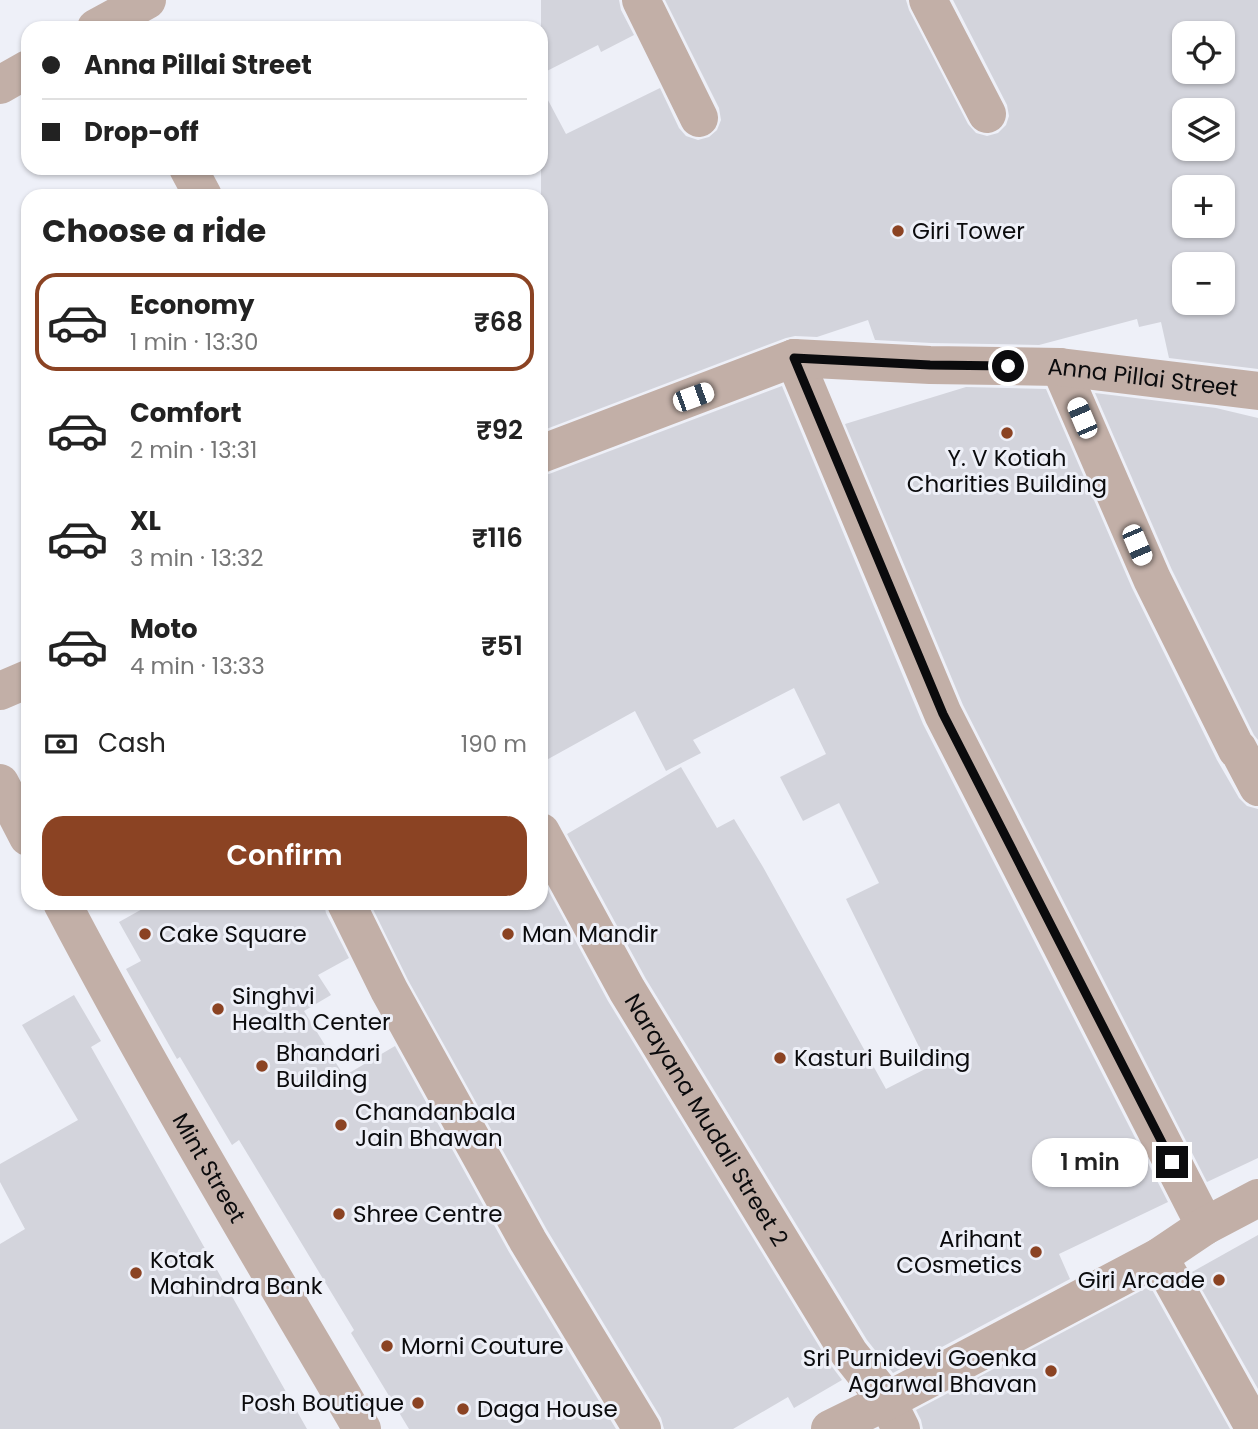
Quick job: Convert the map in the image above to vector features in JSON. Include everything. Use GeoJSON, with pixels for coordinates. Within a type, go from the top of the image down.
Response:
{"type":"FeatureCollection","features":[{"type":"Feature","properties":{"kind":"street"},"geometry":{"type":"LineString","coordinates":[[107,19],[147,0]]}},
{"type":"Feature","properties":{"kind":"street"},"geometry":{"type":"LineString","coordinates":[[641,0],[699,118]]}},
{"type":"Feature","properties":{"kind":"street"},"geometry":{"type":"LineString","coordinates":[[928,0],[987,114]]}},
{"type":"Feature","properties":{"kind":"street"},"geometry":{"type":"LineString","coordinates":[[0,85],[21,73]]}},
{"type":"Feature","properties":{"kind":"street"},"geometry":{"type":"LineString","coordinates":[[794,358],[943,714],[1205,1226]]}},
{"type":"Feature","properties":{"kind":"street","name":"Anna Pillai Street"},"geometry":{"type":"LineString","coordinates":[[548,451],[794,358],[930,365],[1060,367],[1258,391]]}},
{"type":"Feature","properties":{"kind":"street"},"geometry":{"type":"LineString","coordinates":[[1060,367],[1152,579],[1258,787]]}},
{"type":"Feature","properties":{"kind":"street"},"geometry":{"type":"LineString","coordinates":[[0,691],[21,682]]}},
{"type":"Feature","properties":{"kind":"street"},"geometry":{"type":"LineString","coordinates":[[0,783],[21,824]]}},
{"type":"Feature","properties":{"kind":"street","name":"Narayana Mudali Street 2"},"geometry":{"type":"LineString","coordinates":[[548,845],[635,1001],[849,1353],[894,1415]]}},
{"type":"Feature","properties":{"kind":"street","name":"Mint Street"},"geometry":{"type":"LineString","coordinates":[[66,910],[198,1150],[362,1429]]}},
{"type":"Feature","properties":{"kind":"street"},"geometry":{"type":"LineString","coordinates":[[349,910],[389,990],[528,1241],[642,1429]]}},
{"type":"Feature","properties":{"kind":"street"},"geometry":{"type":"LineString","coordinates":[[830,1429],[894,1415],[1159,1257],[1205,1226],[1258,1198]]}},
{"type":"Feature","properties":{"kind":"street"},"geometry":{"type":"LineString","coordinates":[[1159,1257],[1255,1429]]}},
{"type":"Feature","properties":{"kind":"building"},"geometry":{"type":"Polygon","coordinates":[[[541,0],[619,0],[621,10],[634,35],[601,52],[598,45],[548,70],[548,21],[541,21],[541,0]]]}},
{"type":"Feature","properties":{"kind":"building"},"geometry":{"type":"Polygon","coordinates":[[[665,0],[906,0],[968,124],[976,133],[987,136],[998,133],[1006,125],[1009,116],[1007,105],[953,0],[1258,0],[1258,369],[1169,358],[1161,322],[1139,327],[1137,319],[1039,345],[875,340],[868,320],[817,337],[786,338],[548,428],[548,189],[541,189],[541,175],[548,175],[548,100],[566,134],[660,88],[679,128],[686,136],[698,140],[709,137],[717,130],[721,120],[719,108],[665,0]]]}},
{"type":"Feature","properties":{"kind":"building"},"geometry":{"type":"Polygon","coordinates":[[[782,386],[923,724],[1168,1202],[1059,1254],[1070,1279],[893,1373],[867,1340],[646,979],[567,834],[681,767],[717,828],[734,819],[886,1089],[929,1067],[846,899],[879,883],[839,803],[803,821],[780,777],[826,754],[794,688],[693,740],[701,753],[666,771],[635,711],[548,759],[549,474],[782,386]]]}},
{"type":"Feature","properties":{"kind":"building"},"geometry":{"type":"Polygon","coordinates":[[[966,387],[1046,389],[1132,588],[1217,760],[1239,798],[1247,806],[1258,809],[1258,1158],[1207,1182],[963,705],[845,424],[966,387]]]}},
{"type":"Feature","properties":{"kind":"building"},"geometry":{"type":"Polygon","coordinates":[[[1095,393],[1216,408],[1258,418],[1258,740],[1172,570],[1095,393]]]}},
{"type":"Feature","properties":{"kind":"building"},"geometry":{"type":"Polygon","coordinates":[[[548,890],[608,1001],[842,1380],[794,1408],[788,1397],[733,1429],[664,1429],[661,1418],[547,1230],[408,980],[373,910],[548,910],[548,890]]]}},
{"type":"Feature","properties":{"kind":"building"},"geometry":{"type":"Polygon","coordinates":[[[140,910],[325,910],[349,958],[318,975],[331,995],[304,1011],[344,1076],[395,1046],[509,1252],[616,1429],[409,1429],[351,1333],[354,1330],[239,1140],[232,1145],[180,1057],[177,1059],[126,969],[141,961],[119,922],[140,910]]]}},
{"type":"Feature","properties":{"kind":"building"},"geometry":{"type":"Polygon","coordinates":[[[74,995],[101,1041],[91,1047],[307,1429],[0,1429],[0,1244],[25,1229],[0,1182],[0,1164],[78,1120],[22,1025],[74,995]]]}},
{"type":"Feature","properties":{"kind":"building"},"geometry":{"type":"Polygon","coordinates":[[[1258,1235],[1258,1389],[1192,1272],[1258,1235]]]}},
{"type":"Feature","properties":{"kind":"building"},"geometry":{"type":"Polygon","coordinates":[[[1150,1286],[1230,1429],[923,1429],[916,1410],[1150,1286]]]}},
{"type":"Feature","properties":{"kind":"place","name":"Giri Tower"},"geometry":{"type":"Point","coordinates":[898,231]}},
{"type":"Feature","properties":{"kind":"place","name":"Y. V Kotiah Charities Building"},"geometry":{"type":"Point","coordinates":[1007,433]}},
{"type":"Feature","properties":{"kind":"place","name":"Cake Square"},"geometry":{"type":"Point","coordinates":[145,934]}},
{"type":"Feature","properties":{"kind":"place","name":"Man Mandir"},"geometry":{"type":"Point","coordinates":[508,934]}},
{"type":"Feature","properties":{"kind":"place","name":"Singhvi Health Center"},"geometry":{"type":"Point","coordinates":[218,1009]}},
{"type":"Feature","properties":{"kind":"place","name":"Kasturi Building"},"geometry":{"type":"Point","coordinates":[780,1058]}},
{"type":"Feature","properties":{"kind":"place","name":"Bhandari Building"},"geometry":{"type":"Point","coordinates":[262,1066]}},
{"type":"Feature","properties":{"kind":"place","name":"Chandanbala Jain Bhawan"},"geometry":{"type":"Point","coordinates":[341,1125]}},
{"type":"Feature","properties":{"kind":"place","name":"Shree Centre"},"geometry":{"type":"Point","coordinates":[339,1214]}},
{"type":"Feature","properties":{"kind":"place","name":"Arihant COsmetics"},"geometry":{"type":"Point","coordinates":[1036,1252]}},
{"type":"Feature","properties":{"kind":"place","name":"Kotak Mahindra Bank"},"geometry":{"type":"Point","coordinates":[136,1273]}},
{"type":"Feature","properties":{"kind":"place","name":"Giri Arcade"},"geometry":{"type":"Point","coordinates":[1219,1280]}},
{"type":"Feature","properties":{"kind":"place","name":"Morni Couture"},"geometry":{"type":"Point","coordinates":[387,1346]}},
{"type":"Feature","properties":{"kind":"place","name":"Sri Purnidevi Goenka Agarwal Bhavan"},"geometry":{"type":"Point","coordinates":[1051,1371]}},
{"type":"Feature","properties":{"kind":"place","name":"Posh Boutique"},"geometry":{"type":"Point","coordinates":[418,1403]}},
{"type":"Feature","properties":{"kind":"place","name":"Daga House"},"geometry":{"type":"Point","coordinates":[463,1409]}},
{"type":"Feature","properties":{"kind":"route"},"geometry":{"type":"LineString","coordinates":[[1008,366],[794,358],[943,714],[1172,1162]]}}]}
